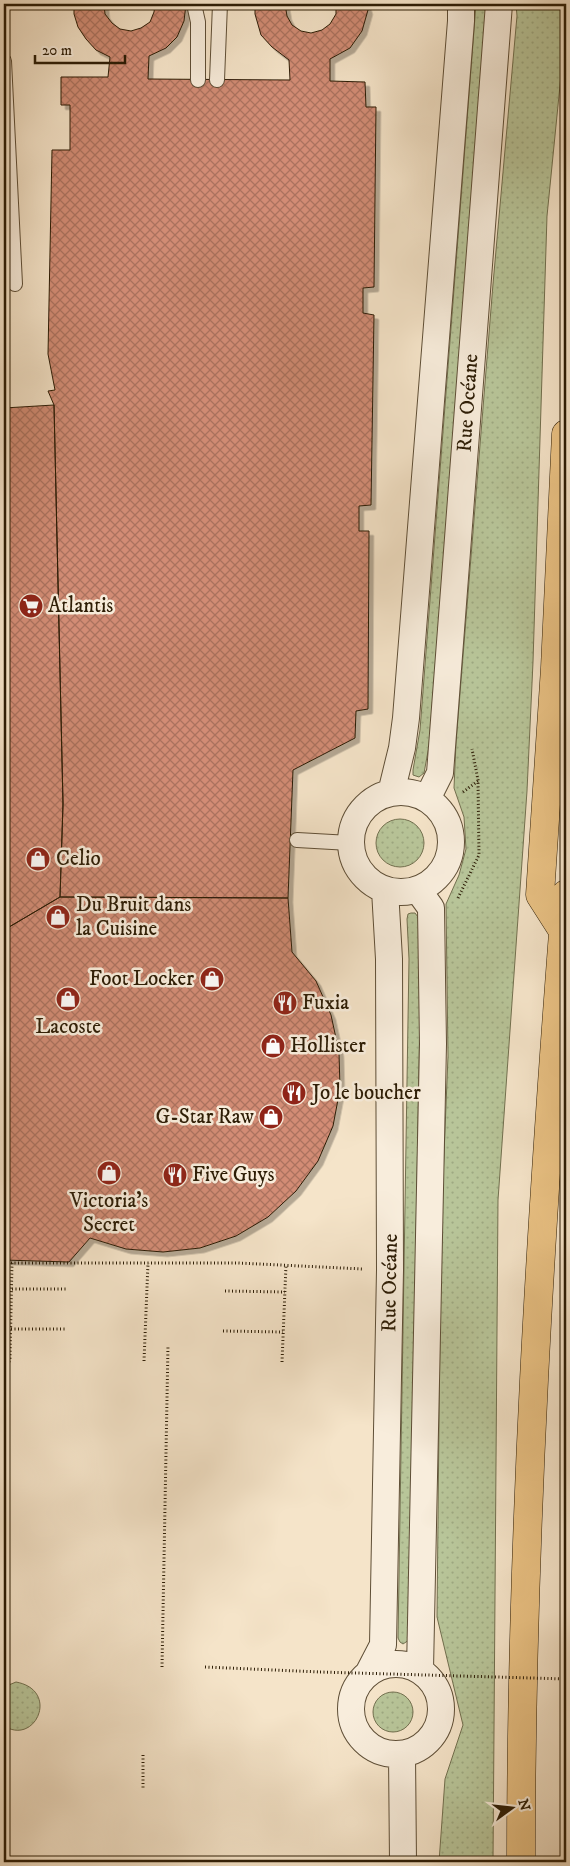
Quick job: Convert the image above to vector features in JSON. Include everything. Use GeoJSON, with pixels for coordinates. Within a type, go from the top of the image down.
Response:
{"type":"FeatureCollection","features":[{"type":"Feature","properties":{"kind":"highway"},"geometry":{"type":"LineString","coordinates":[[563,931],[540,895],[555,668],[566,434]]}},
{"type":"Feature","properties":{"kind":"highway"},"geometry":{"type":"LineString","coordinates":[[521,1862],[526,1546],[530,1453],[542,1223],[566,894]]}},
{"type":"Feature","properties":{"kind":"street","name":"Rue Océane"},"geometry":{"type":"LineString","coordinates":[[391,793],[400,757],[406,718],[460,41],[461,4]]}},
{"type":"Feature","properties":{"kind":"street","name":"Rue Océane"},"geometry":{"type":"LineString","coordinates":[[427,799],[440,773],[499,4]]}},
{"type":"Feature","properties":{"kind":"street"},"geometry":{"type":"LineString","coordinates":[[391,793],[413,794],[427,799],[440,811],[448,824],[452,840],[450,856],[443,871],[432,882],[418,890],[401,893],[385,890],[362,874],[356,862],[350,842],[358,817],[368,805],[382,796],[391,793]]}},
{"type":"Feature","properties":{"kind":"street","name":"Rue Océane"},"geometry":{"type":"LineString","coordinates":[[369,1672],[383,1645],[390,1270],[389,959],[385,890]]}},
{"type":"Feature","properties":{"kind":"street","name":"Rue Océane"},"geometry":{"type":"LineString","coordinates":[[418,890],[431,908],[434,1044],[429,1673]]}},
{"type":"Feature","properties":{"kind":"street"},"geometry":{"type":"LineString","coordinates":[[394,1663],[408,1665],[429,1673],[438,1690],[441,1704],[440,1718],[436,1731],[427,1742],[416,1750],[402,1754],[388,1754],[376,1750],[365,1742],[357,1732],[352,1720],[350,1707],[353,1693],[359,1681],[369,1672],[381,1666],[394,1663]]}},
{"type":"Feature","properties":{"kind":"street"},"geometry":{"type":"LineString","coordinates":[[402,1754],[403,1862]]}},
{"type":"Feature","properties":{"kind":"lane"},"geometry":{"type":"LineString","coordinates":[[194,4],[198,22],[198,80]]}},
{"type":"Feature","properties":{"kind":"lane"},"geometry":{"type":"LineString","coordinates":[[217,80],[220,4]]}},
{"type":"Feature","properties":{"kind":"lane"},"geometry":{"type":"LineString","coordinates":[[4,61],[14,284]]}},
{"type":"Feature","properties":{"kind":"lane"},"geometry":{"type":"LineString","coordinates":[[297,840],[350,842]]}},
{"type":"Feature","properties":{"kind":"path"},"geometry":{"type":"LineString","coordinates":[[457,899],[479,855],[478,780],[471,742]]}},
{"type":"Feature","properties":{"kind":"path"},"geometry":{"type":"LineString","coordinates":[[4,1263],[286,1265],[363,1269]]}},
{"type":"Feature","properties":{"kind":"path"},"geometry":{"type":"LineString","coordinates":[[4,1386],[10,1358],[12,1329],[12,1263]]}},
{"type":"Feature","properties":{"kind":"path"},"geometry":{"type":"LineString","coordinates":[[144,1361],[148,1263]]}},
{"type":"Feature","properties":{"kind":"path"},"geometry":{"type":"LineString","coordinates":[[282,1362],[286,1265]]}},
{"type":"Feature","properties":{"kind":"path"},"geometry":{"type":"LineString","coordinates":[[12,1289],[68,1289]]}},
{"type":"Feature","properties":{"kind":"path"},"geometry":{"type":"LineString","coordinates":[[224,1291],[285,1292]]}},
{"type":"Feature","properties":{"kind":"path"},"geometry":{"type":"LineString","coordinates":[[12,1329],[67,1329]]}},
{"type":"Feature","properties":{"kind":"path"},"geometry":{"type":"LineString","coordinates":[[223,1331],[283,1332]]}},
{"type":"Feature","properties":{"kind":"path"},"geometry":{"type":"LineString","coordinates":[[162,1668],[168,1345]]}},
{"type":"Feature","properties":{"kind":"path"},"geometry":{"type":"LineString","coordinates":[[205,1667],[566,1679]]}},
{"type":"Feature","properties":{"kind":"path"},"geometry":{"type":"LineString","coordinates":[[143,1754],[143,1788]]}},
{"type":"Feature","properties":{"kind":"green space"},"geometry":{"type":"Polygon","coordinates":[[[476,4],[487,4],[429,746],[424,773],[419,777],[413,775],[413,770],[420,730],[476,4]]]}},
{"type":"Feature","properties":{"kind":"green space"},"geometry":{"type":"Polygon","coordinates":[[[516,4],[566,4],[566,25],[547,216],[533,662],[527,791],[498,1200],[493,1862],[439,1862],[445,1779],[463,1725],[437,1617],[441,1229],[448,1056],[446,904],[459,875],[466,849],[464,817],[454,788],[456,743],[493,284],[517,16],[516,4]]]}},
{"type":"Feature","properties":{"kind":"green space"},"geometry":{"type":"Polygon","coordinates":[[[400,819],[409,821],[417,826],[422,834],[424,843],[422,852],[417,860],[409,865],[400,867],[391,865],[383,860],[378,852],[376,843],[378,834],[383,826],[391,821],[400,819]]]}},
{"type":"Feature","properties":{"kind":"green space"},"geometry":{"type":"Polygon","coordinates":[[[415,913],[418,917],[421,951],[409,1640],[403,1644],[398,1638],[409,959],[407,919],[408,914],[415,913]]]}},
{"type":"Feature","properties":{"kind":"green space"},"geometry":{"type":"Polygon","coordinates":[[[16,1682],[29,1687],[37,1695],[40,1705],[33,1723],[26,1729],[16,1730],[4,1726],[4,1687],[16,1682]]]}},
{"type":"Feature","properties":{"kind":"green space"},"geometry":{"type":"Polygon","coordinates":[[[393,1692],[404,1695],[410,1701],[413,1712],[410,1723],[404,1729],[393,1732],[382,1729],[376,1723],[373,1712],[376,1701],[382,1695],[393,1692]]]}},
{"type":"Feature","properties":{"kind":"building"},"geometry":{"type":"Polygon","coordinates":[[[74,4],[104,4],[105,14],[112,23],[120,29],[131,31],[141,28],[150,22],[155,4],[186,4],[184,21],[177,37],[166,48],[149,56],[148,79],[290,80],[289,60],[272,47],[261,35],[255,14],[255,4],[285,4],[287,16],[292,25],[301,31],[311,33],[322,30],[330,24],[336,14],[336,4],[366,4],[368,10],[362,31],[350,48],[330,59],[330,81],[365,82],[366,107],[376,107],[374,287],[363,288],[363,313],[374,315],[371,505],[359,506],[359,531],[369,531],[368,709],[356,711],[355,738],[293,770],[288,898],[60,897],[63,804],[54,405],[48,391],[55,390],[48,354],[52,150],[70,150],[70,105],[61,105],[61,77],[108,77],[110,57],[96,50],[86,39],[78,27],[74,14],[74,4]]]}},
{"type":"Feature","properties":{"kind":"building","name":"Atlantis"},"geometry":{"type":"Polygon","coordinates":[[[54,405],[63,804],[60,897],[4,930],[4,408],[54,405]]]}},
{"type":"Feature","properties":{"kind":"building"},"geometry":{"type":"Polygon","coordinates":[[[60,897],[288,898],[292,952],[316,981],[331,1015],[339,1052],[340,1089],[333,1126],[318,1161],[296,1191],[268,1217],[236,1236],[200,1248],[163,1252],[126,1249],[90,1238],[69,1262],[4,1260],[4,930],[60,897]]]}},
{"type":"Feature","properties":{"kind":"place","name":"Atlantis"},"geometry":{"type":"Point","coordinates":[31,606]}},
{"type":"Feature","properties":{"kind":"place","name":"Celio"},"geometry":{"type":"Point","coordinates":[38,859]}},
{"type":"Feature","properties":{"kind":"place","name":"Du Bruit dans la Cuisine"},"geometry":{"type":"Point","coordinates":[58,917]}},
{"type":"Feature","properties":{"kind":"place","name":"Foot Locker"},"geometry":{"type":"Point","coordinates":[212,979]}},
{"type":"Feature","properties":{"kind":"place","name":"Lacoste"},"geometry":{"type":"Point","coordinates":[68,999]}},
{"type":"Feature","properties":{"kind":"place","name":"Fuxia"},"geometry":{"type":"Point","coordinates":[285,1003]}},
{"type":"Feature","properties":{"kind":"place","name":"Hollister"},"geometry":{"type":"Point","coordinates":[273,1046]}},
{"type":"Feature","properties":{"kind":"place","name":"Jo le boucher"},"geometry":{"type":"Point","coordinates":[294,1093]}},
{"type":"Feature","properties":{"kind":"place","name":"G-Star Raw"},"geometry":{"type":"Point","coordinates":[271,1117]}},
{"type":"Feature","properties":{"kind":"place","name":"Victoria's Secret"},"geometry":{"type":"Point","coordinates":[109,1173]}},
{"type":"Feature","properties":{"kind":"place","name":"Five Guys"},"geometry":{"type":"Point","coordinates":[175,1175]}}]}
